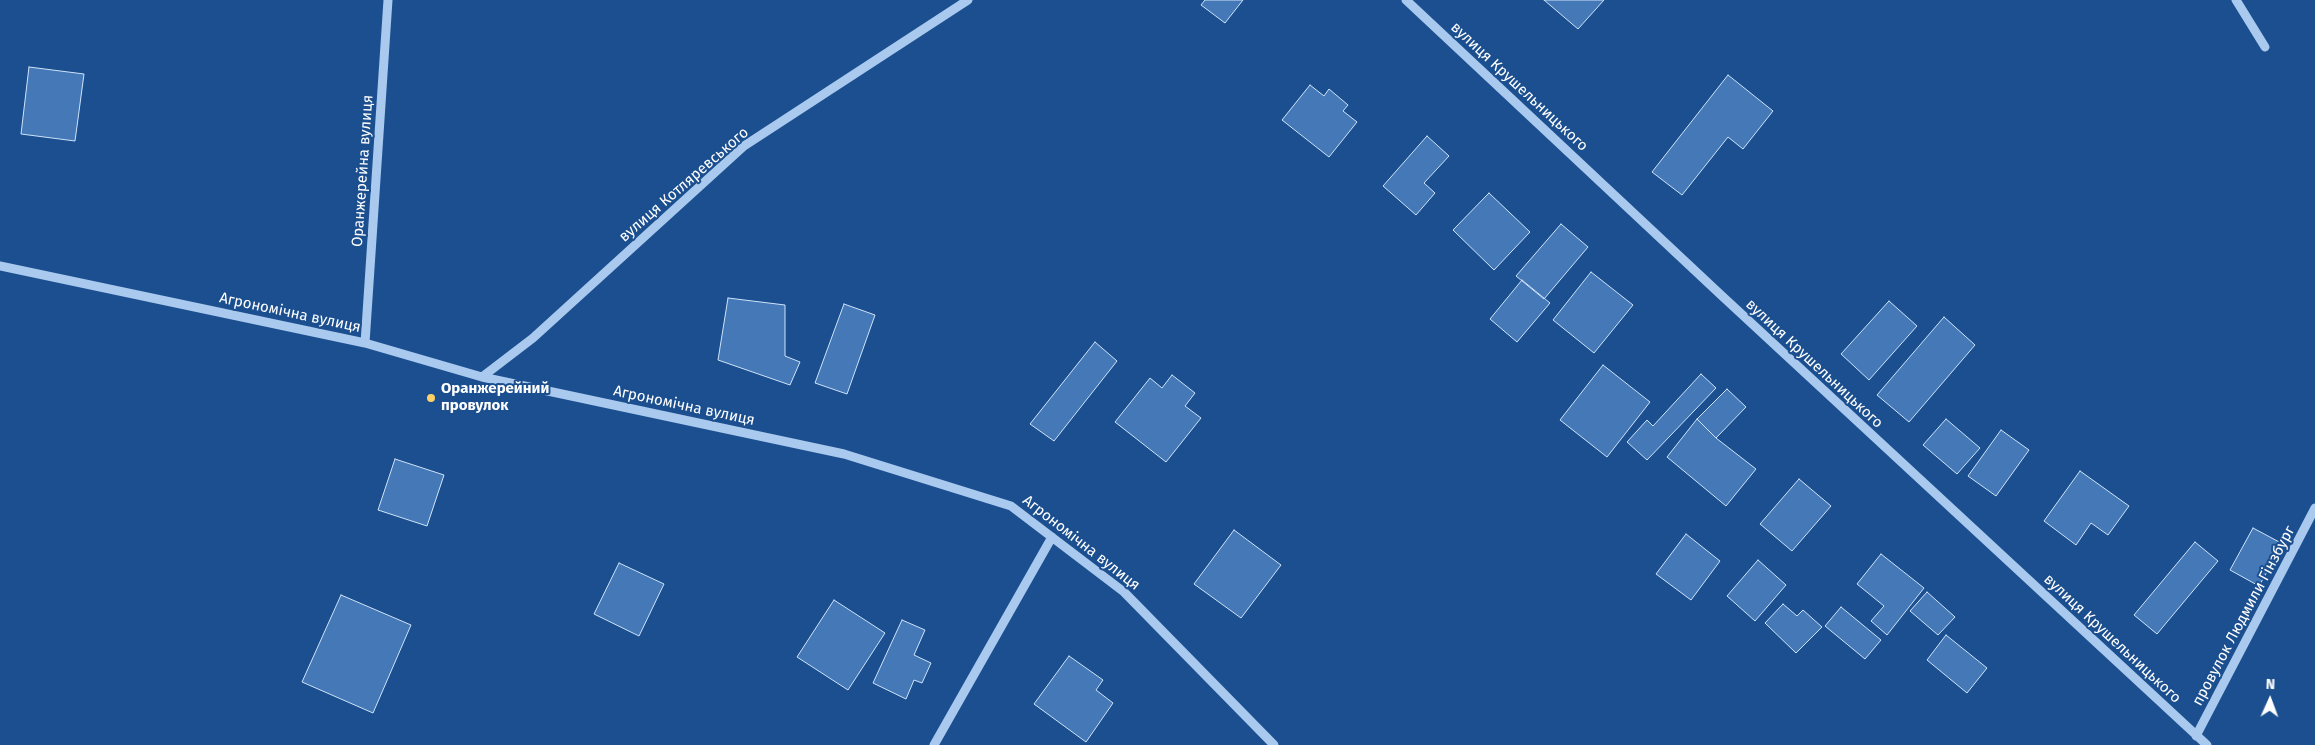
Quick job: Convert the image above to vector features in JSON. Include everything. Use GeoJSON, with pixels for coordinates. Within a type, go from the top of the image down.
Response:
{"type":"FeatureCollection","features":[{"type":"Feature","properties":{"kind":"street","name":"Оранжерейна вулиця"},"geometry":{"type":"LineString","coordinates":[[365,343],[388,0]]}},
{"type":"Feature","properties":{"kind":"street","name":"вулиця Котляревського"},"geometry":{"type":"LineString","coordinates":[[482,377],[533,338],[744,146],[968,0]]}},
{"type":"Feature","properties":{"kind":"street","name":"вулиця Крушельницького"},"geometry":{"type":"LineString","coordinates":[[1406,0],[1720,296],[2206,745]]}},
{"type":"Feature","properties":{"kind":"street"},"geometry":{"type":"LineString","coordinates":[[2236,0],[2265,47]]}},
{"type":"Feature","properties":{"kind":"street","name":"Агрономічна вулиця"},"geometry":{"type":"LineString","coordinates":[[0,266],[365,343],[482,377],[844,454],[1011,506],[1124,592],[1274,745]]}},
{"type":"Feature","properties":{"kind":"street","name":"провулок Людмили Гінзбург"},"geometry":{"type":"LineString","coordinates":[[2196,736],[2315,508]]}},
{"type":"Feature","properties":{"kind":"street"},"geometry":{"type":"LineString","coordinates":[[934,745],[1052,537]]}},
{"type":"Feature","properties":{"kind":"building"},"geometry":{"type":"Polygon","coordinates":[[[1205,0],[1243,0],[1225,23],[1201,5],[1205,0]]]}},
{"type":"Feature","properties":{"kind":"building"},"geometry":{"type":"Polygon","coordinates":[[[1544,0],[1604,0],[1578,29],[1544,0]]]}},
{"type":"Feature","properties":{"kind":"building"},"geometry":{"type":"Polygon","coordinates":[[[29,67],[84,74],[75,141],[21,134],[29,67]]]}},
{"type":"Feature","properties":{"kind":"building"},"geometry":{"type":"Polygon","coordinates":[[[1728,75],[1773,111],[1743,149],[1728,137],[1682,195],[1652,172],[1728,75]]]}},
{"type":"Feature","properties":{"kind":"building"},"geometry":{"type":"Polygon","coordinates":[[[1310,85],[1324,96],[1329,89],[1348,105],[1343,111],[1357,122],[1329,157],[1282,120],[1310,85]]]}},
{"type":"Feature","properties":{"kind":"building"},"geometry":{"type":"Polygon","coordinates":[[[1427,136],[1449,156],[1424,183],[1435,193],[1416,215],[1383,186],[1427,136]]]}},
{"type":"Feature","properties":{"kind":"building"},"geometry":{"type":"Polygon","coordinates":[[[1489,193],[1530,232],[1494,270],[1453,230],[1489,193]]]}},
{"type":"Feature","properties":{"kind":"building"},"geometry":{"type":"Polygon","coordinates":[[[1561,224],[1588,247],[1544,299],[1516,276],[1561,224]]]}},
{"type":"Feature","properties":{"kind":"building"},"geometry":{"type":"Polygon","coordinates":[[[1591,272],[1633,305],[1594,353],[1553,320],[1591,272]]]}},
{"type":"Feature","properties":{"kind":"building"},"geometry":{"type":"Polygon","coordinates":[[[1522,280],[1550,303],[1517,342],[1490,319],[1522,280]]]}},
{"type":"Feature","properties":{"kind":"building"},"geometry":{"type":"Polygon","coordinates":[[[728,298],[785,305],[785,356],[800,362],[790,385],[718,360],[728,298]]]}},
{"type":"Feature","properties":{"kind":"building"},"geometry":{"type":"Polygon","coordinates":[[[1889,301],[1917,326],[1869,380],[1841,354],[1889,301]]]}},
{"type":"Feature","properties":{"kind":"building"},"geometry":{"type":"Polygon","coordinates":[[[844,304],[875,315],[847,394],[815,383],[844,304]]]}},
{"type":"Feature","properties":{"kind":"building"},"geometry":{"type":"Polygon","coordinates":[[[1944,317],[1975,345],[1909,422],[1877,395],[1944,317]]]}},
{"type":"Feature","properties":{"kind":"building"},"geometry":{"type":"Polygon","coordinates":[[[1095,342],[1117,361],[1054,441],[1030,424],[1095,342]]]}},
{"type":"Feature","properties":{"kind":"building"},"geometry":{"type":"Polygon","coordinates":[[[1603,365],[1650,402],[1607,457],[1560,420],[1603,365]]]}},
{"type":"Feature","properties":{"kind":"building"},"geometry":{"type":"Polygon","coordinates":[[[1701,374],[1716,388],[1647,460],[1627,442],[1647,420],[1653,426],[1701,374]]]}},
{"type":"Feature","properties":{"kind":"building"},"geometry":{"type":"Polygon","coordinates":[[[1172,375],[1195,393],[1185,406],[1201,418],[1166,462],[1115,422],[1150,378],[1162,388],[1172,375]]]}},
{"type":"Feature","properties":{"kind":"building"},"geometry":{"type":"Polygon","coordinates":[[[1727,389],[1746,407],[1716,438],[1697,419],[1727,389]]]}},
{"type":"Feature","properties":{"kind":"building"},"geometry":{"type":"Polygon","coordinates":[[[1697,419],[1716,438],[1756,469],[1726,506],[1667,457],[1697,419]]]}},
{"type":"Feature","properties":{"kind":"building"},"geometry":{"type":"Polygon","coordinates":[[[1946,419],[1980,448],[1957,474],[1923,445],[1946,419]]]}},
{"type":"Feature","properties":{"kind":"building"},"geometry":{"type":"Polygon","coordinates":[[[2001,430],[2029,450],[1996,496],[1968,476],[2001,430]]]}},
{"type":"Feature","properties":{"kind":"building"},"geometry":{"type":"Polygon","coordinates":[[[395,459],[444,475],[427,526],[378,510],[395,459]]]}},
{"type":"Feature","properties":{"kind":"building"},"geometry":{"type":"Polygon","coordinates":[[[2080,471],[2129,506],[2108,535],[2091,523],[2076,545],[2044,521],[2080,471]]]}},
{"type":"Feature","properties":{"kind":"building"},"geometry":{"type":"Polygon","coordinates":[[[1799,479],[1831,506],[1792,551],[1760,524],[1799,479]]]}},
{"type":"Feature","properties":{"kind":"building"},"geometry":{"type":"Polygon","coordinates":[[[2253,528],[2283,544],[2259,586],[2230,570],[2253,528]]]}},
{"type":"Feature","properties":{"kind":"building"},"geometry":{"type":"Polygon","coordinates":[[[1234,530],[1281,565],[1241,618],[1194,584],[1234,530]]]}},
{"type":"Feature","properties":{"kind":"building"},"geometry":{"type":"Polygon","coordinates":[[[1686,534],[1720,561],[1691,600],[1656,574],[1686,534]]]}},
{"type":"Feature","properties":{"kind":"building"},"geometry":{"type":"Polygon","coordinates":[[[2195,542],[2218,561],[2157,634],[2134,615],[2195,542]]]}},
{"type":"Feature","properties":{"kind":"building"},"geometry":{"type":"Polygon","coordinates":[[[1881,554],[1924,588],[1887,635],[1871,621],[1884,606],[1857,584],[1881,554]]]}},
{"type":"Feature","properties":{"kind":"building"},"geometry":{"type":"Polygon","coordinates":[[[1758,560],[1786,585],[1755,621],[1727,596],[1758,560]]]}},
{"type":"Feature","properties":{"kind":"building"},"geometry":{"type":"Polygon","coordinates":[[[619,563],[664,584],[639,636],[594,614],[619,563]]]}},
{"type":"Feature","properties":{"kind":"building"},"geometry":{"type":"Polygon","coordinates":[[[1927,592],[1955,617],[1938,635],[1910,611],[1927,592]]]}},
{"type":"Feature","properties":{"kind":"building"},"geometry":{"type":"Polygon","coordinates":[[[341,595],[411,625],[373,713],[302,682],[341,595]]]}},
{"type":"Feature","properties":{"kind":"building"},"geometry":{"type":"Polygon","coordinates":[[[834,600],[885,633],[848,690],[797,657],[834,600]]]}},
{"type":"Feature","properties":{"kind":"building"},"geometry":{"type":"Polygon","coordinates":[[[1783,604],[1797,616],[1803,610],[1822,627],[1796,653],[1765,623],[1783,604]]]}},
{"type":"Feature","properties":{"kind":"building"},"geometry":{"type":"Polygon","coordinates":[[[1841,607],[1881,640],[1865,659],[1825,626],[1841,607]]]}},
{"type":"Feature","properties":{"kind":"building"},"geometry":{"type":"Polygon","coordinates":[[[902,620],[925,630],[914,655],[931,663],[922,683],[914,680],[906,699],[873,683],[902,620]]]}},
{"type":"Feature","properties":{"kind":"building"},"geometry":{"type":"Polygon","coordinates":[[[1946,635],[1987,668],[1967,693],[1927,660],[1946,635]]]}},
{"type":"Feature","properties":{"kind":"building"},"geometry":{"type":"Polygon","coordinates":[[[1069,656],[1103,680],[1096,690],[1113,703],[1086,742],[1034,704],[1069,656]]]}},
{"type":"Feature","properties":{"kind":"place","name":"Оранжерейний провулок"},"geometry":{"type":"Point","coordinates":[431,398]}}]}
